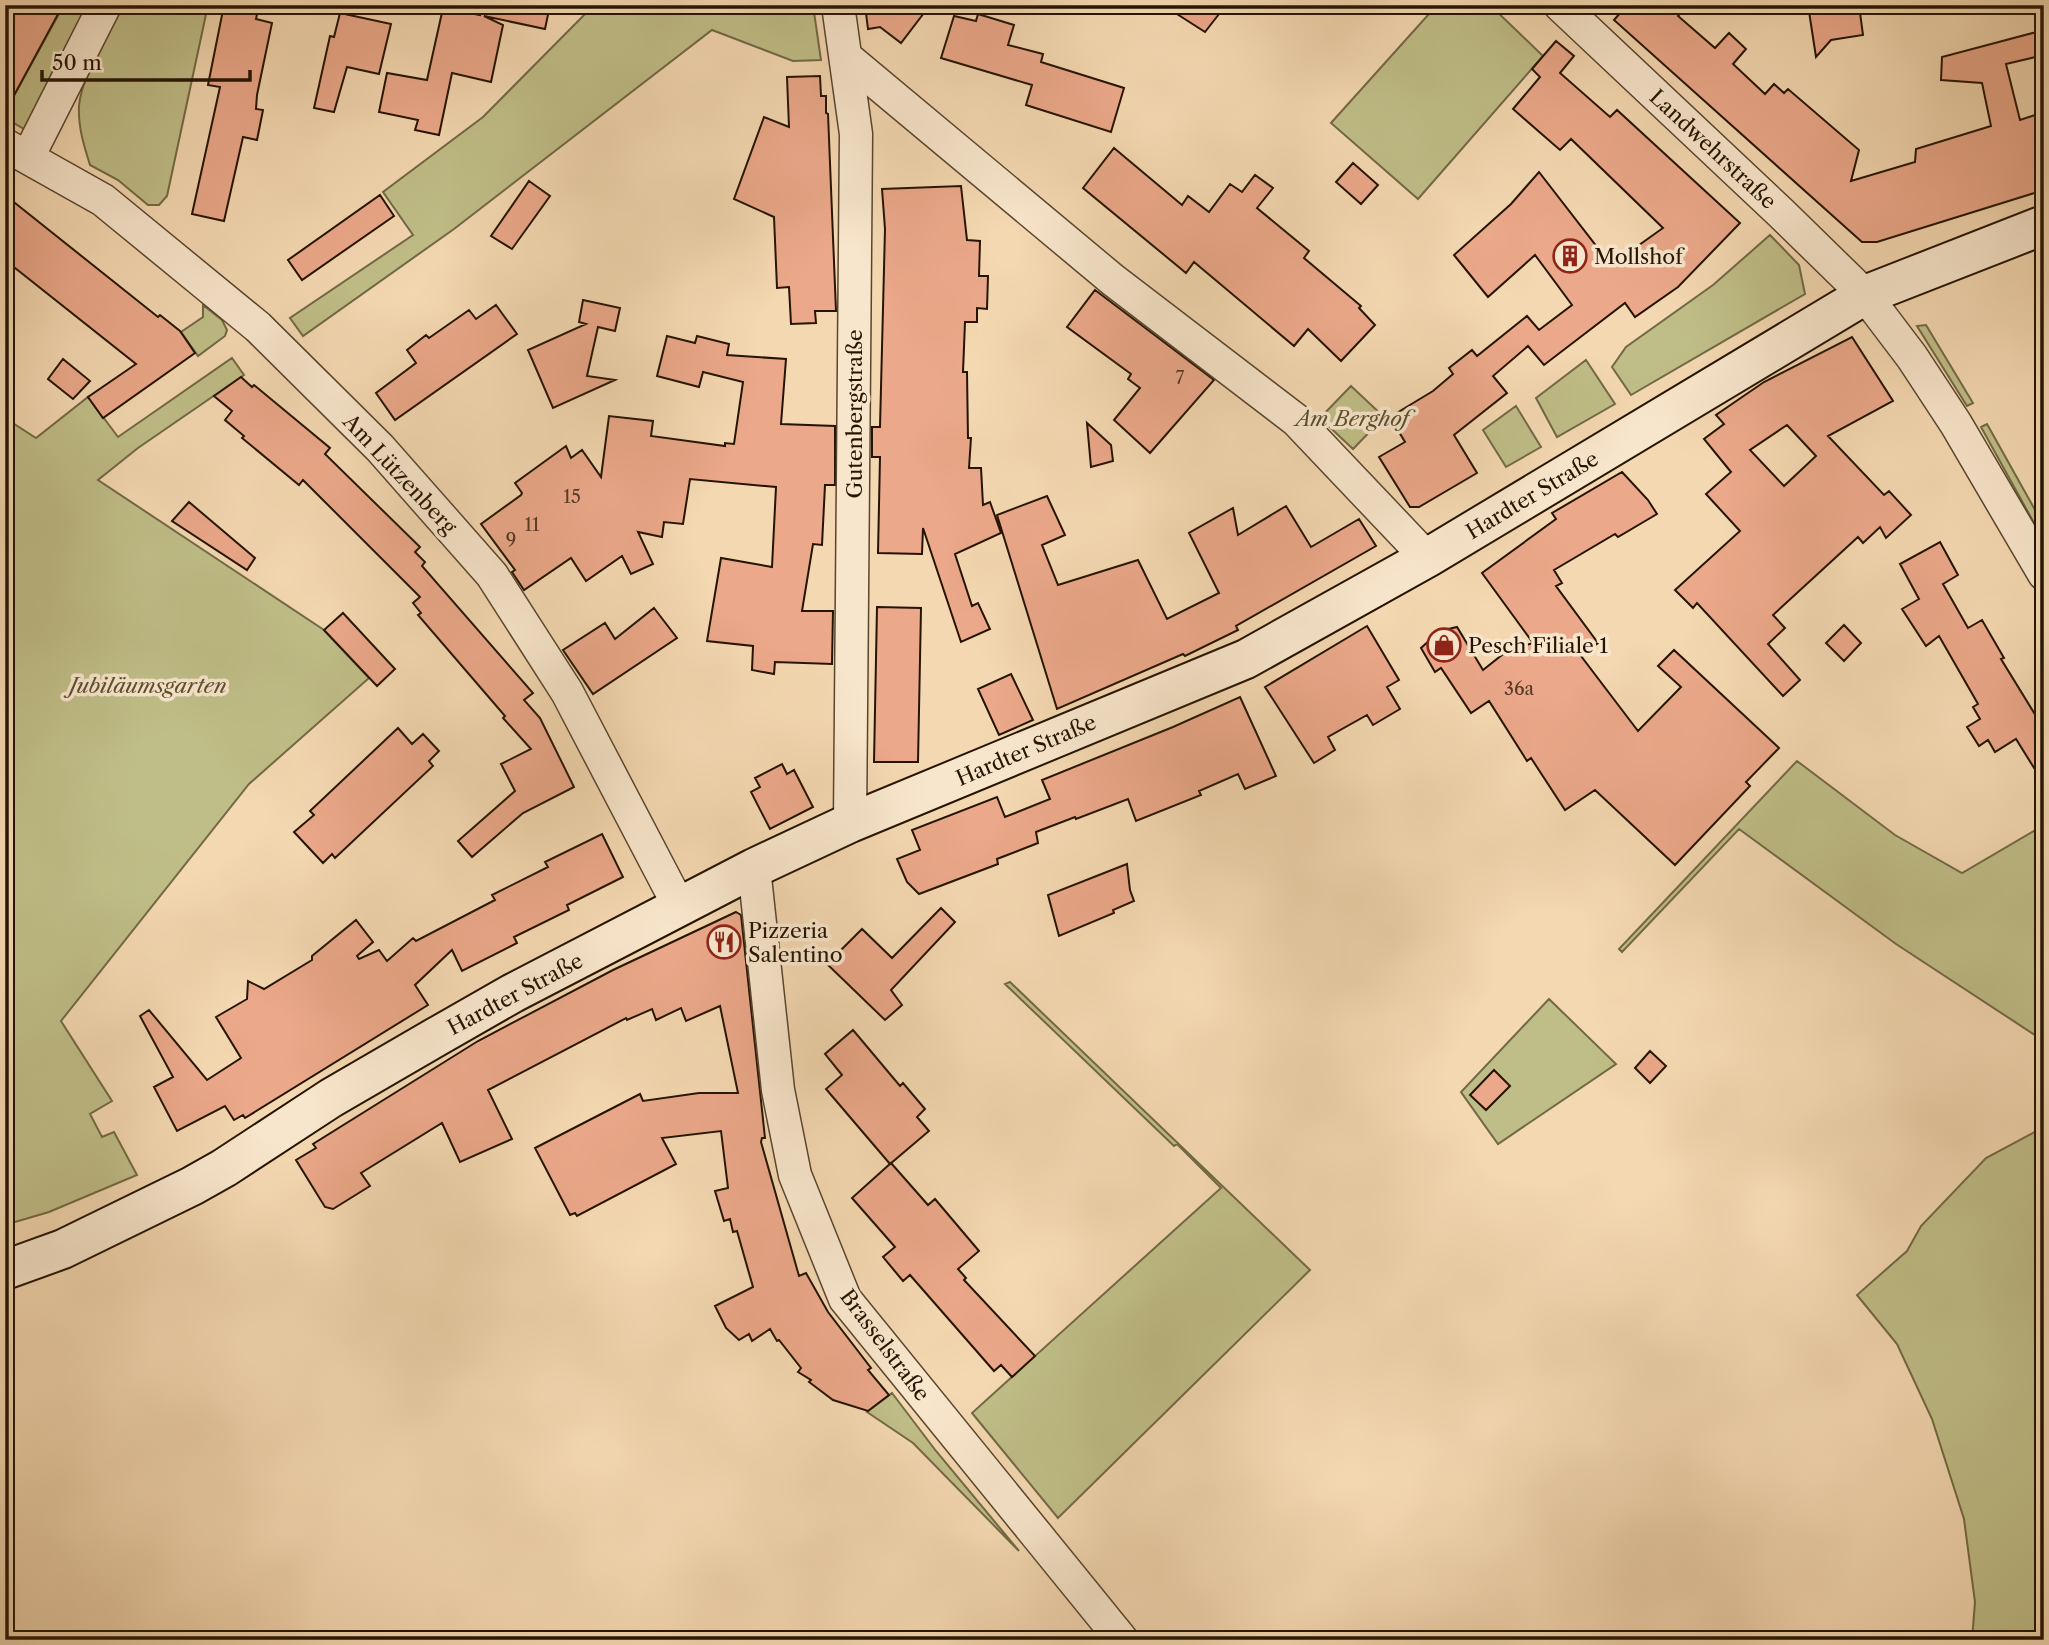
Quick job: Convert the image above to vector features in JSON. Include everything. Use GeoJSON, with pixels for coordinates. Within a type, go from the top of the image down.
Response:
{"type":"FeatureCollection","features":[{"type":"Feature","properties":{"kind":"main road","name":"Hardter Straße"},"geometry":{"type":"LineString","coordinates":[[5,1270],[63,1249],[192,1186],[331,1098],[436,1037],[754,868],[850,823],[1246,659],[1427,558],[1865,295],[2044,225]]}},
{"type":"Feature","properties":{"kind":"street"},"geometry":{"type":"LineString","coordinates":[[17,151],[105,5]]}},
{"type":"Feature","properties":{"kind":"street","name":"Gutenbergstraße"},"geometry":{"type":"LineString","coordinates":[[838,5],[856,134],[850,823]]}},
{"type":"Feature","properties":{"kind":"street","name":"Landwehrstraße"},"geometry":{"type":"LineString","coordinates":[[1560,5],[1865,295],[1912,357],[1956,424],[2044,574]]}},
{"type":"Feature","properties":{"kind":"street"},"geometry":{"type":"LineString","coordinates":[[847,58],[1113,280],[1296,420],[1427,558]]}},
{"type":"Feature","properties":{"kind":"street","name":"Am Lützenberg"},"geometry":{"type":"LineString","coordinates":[[17,151],[103,200],[258,327],[380,449],[492,575],[567,692],[679,906]]}},
{"type":"Feature","properties":{"kind":"street","name":"Brasselstraße"},"geometry":{"type":"LineString","coordinates":[[754,868],[778,1090],[795,1175],[845,1299],[1122,1640]]}},
{"type":"Feature","properties":{"kind":"green space"},"geometry":{"type":"Polygon","coordinates":[[[84,5],[91,5],[26,130],[5,118],[5,112],[60,12],[76,10],[84,5]]]}},
{"type":"Feature","properties":{"kind":"green space"},"geometry":{"type":"Polygon","coordinates":[[[121,5],[208,5],[167,196],[159,205],[148,205],[118,180],[90,165],[80,129],[81,94],[96,55],[121,5]]]}},
{"type":"Feature","properties":{"kind":"green space"},"geometry":{"type":"Polygon","coordinates":[[[594,5],[813,5],[821,60],[793,61],[712,30],[454,229],[303,336],[290,318],[413,235],[383,192],[483,117],[594,5]]]}},
{"type":"Feature","properties":{"kind":"green space"},"geometry":{"type":"Polygon","coordinates":[[[1437,5],[1490,5],[1543,56],[1418,199],[1331,123],[1437,5]]]}},
{"type":"Feature","properties":{"kind":"green space"},"geometry":{"type":"Polygon","coordinates":[[[1770,235],[1799,265],[1805,294],[1631,395],[1612,367],[1626,347],[1713,285],[1770,235]]]}},
{"type":"Feature","properties":{"kind":"green space"},"geometry":{"type":"Polygon","coordinates":[[[203,305],[222,320],[227,330],[225,336],[198,356],[181,332],[203,317],[203,305]]]}},
{"type":"Feature","properties":{"kind":"green space"},"geometry":{"type":"Polygon","coordinates":[[[1926,325],[1973,403],[1967,406],[1917,326],[1926,325]]]}},
{"type":"Feature","properties":{"kind":"green space","name":"Jubiläumsgarten"},"geometry":{"type":"Polygon","coordinates":[[[232,358],[244,375],[138,448],[98,480],[324,630],[369,678],[249,784],[61,1021],[112,1101],[90,1114],[102,1137],[114,1132],[137,1175],[49,1212],[5,1225],[5,418],[36,438],[88,397],[118,437],[232,358]]]}},
{"type":"Feature","properties":{"kind":"green space"},"geometry":{"type":"Polygon","coordinates":[[[1586,360],[1615,404],[1557,437],[1536,398],[1586,360]]]}},
{"type":"Feature","properties":{"kind":"green space","name":"Am Berghof"},"geometry":{"type":"Polygon","coordinates":[[[1351,386],[1384,417],[1353,449],[1320,418],[1351,386]]]}},
{"type":"Feature","properties":{"kind":"green space"},"geometry":{"type":"Polygon","coordinates":[[[1516,406],[1541,447],[1506,467],[1483,430],[1516,406]]]}},
{"type":"Feature","properties":{"kind":"green space"},"geometry":{"type":"Polygon","coordinates":[[[1987,424],[2044,526],[2044,541],[1981,427],[1987,424]]]}},
{"type":"Feature","properties":{"kind":"green space"},"geometry":{"type":"Polygon","coordinates":[[[1797,761],[1895,835],[1962,873],[2044,825],[2044,1041],[1896,944],[1739,829],[1622,952],[1619,949],[1797,761]]]}},
{"type":"Feature","properties":{"kind":"green space"},"geometry":{"type":"Polygon","coordinates":[[[1010,982],[1310,1270],[1058,1518],[972,1413],[1221,1188],[1005,984],[1010,982]]]}},
{"type":"Feature","properties":{"kind":"green space"},"geometry":{"type":"Polygon","coordinates":[[[1549,999],[1616,1064],[1498,1144],[1461,1092],[1549,999]]]}},
{"type":"Feature","properties":{"kind":"green space"},"geometry":{"type":"Polygon","coordinates":[[[2044,1127],[2044,1640],[1972,1640],[1975,1602],[1964,1519],[1932,1419],[1897,1344],[1857,1295],[1907,1251],[1921,1226],[1986,1158],[2044,1127]]]}},
{"type":"Feature","properties":{"kind":"green space"},"geometry":{"type":"Polygon","coordinates":[[[892,1393],[1019,1551],[913,1443],[867,1412],[892,1393]]]}},
{"type":"Feature","properties":{"kind":"building"},"geometry":{"type":"Polygon","coordinates":[[[5,5],[63,5],[5,112],[5,5]]]}},
{"type":"Feature","properties":{"kind":"building"},"geometry":{"type":"Polygon","coordinates":[[[224,5],[259,5],[256,19],[272,23],[257,95],[256,109],[263,110],[257,140],[243,137],[224,221],[192,214],[220,87],[208,85],[224,5]]]}},
{"type":"Feature","properties":{"kind":"building"},"geometry":{"type":"Polygon","coordinates":[[[481,5],[550,5],[545,29],[484,16],[503,25],[491,82],[452,73],[439,135],[415,130],[418,120],[379,112],[387,73],[427,80],[443,8],[480,15],[481,5]]]}},
{"type":"Feature","properties":{"kind":"building"},"geometry":{"type":"Polygon","coordinates":[[[865,5],[930,5],[901,43],[880,27],[868,29],[865,5]]]}},
{"type":"Feature","properties":{"kind":"building"},"geometry":{"type":"Polygon","coordinates":[[[1163,5],[1226,5],[1205,32],[1163,5]]]}},
{"type":"Feature","properties":{"kind":"building"},"geometry":{"type":"Polygon","coordinates":[[[1627,5],[1688,5],[1678,16],[1715,48],[1729,33],[1746,49],[1733,64],[1765,94],[1774,84],[1784,93],[1788,89],[1859,150],[1851,181],[1915,162],[1916,149],[1991,126],[1982,83],[1941,80],[1942,57],[2044,30],[2044,55],[2006,64],[2020,120],[2044,112],[2044,190],[1877,242],[1862,242],[1614,20],[1627,5]]]}},
{"type":"Feature","properties":{"kind":"building"},"geometry":{"type":"Polygon","coordinates":[[[1808,5],[1859,5],[1863,35],[1831,40],[1816,57],[1808,5]]]}},
{"type":"Feature","properties":{"kind":"building"},"geometry":{"type":"Polygon","coordinates":[[[340,13],[391,24],[379,74],[347,67],[334,112],[314,108],[330,36],[334,37],[340,13]]]}},
{"type":"Feature","properties":{"kind":"building"},"geometry":{"type":"Polygon","coordinates":[[[978,14],[1014,25],[1008,45],[1043,54],[1041,62],[1124,88],[1111,132],[1026,105],[1032,85],[941,58],[954,16],[976,21],[978,14]]]}},
{"type":"Feature","properties":{"kind":"building"},"geometry":{"type":"Polygon","coordinates":[[[1556,41],[1574,56],[1560,73],[1610,117],[1617,110],[1740,223],[1678,287],[1635,317],[1625,303],[1544,365],[1528,346],[1493,376],[1507,393],[1454,435],[1477,473],[1419,507],[1410,507],[1379,457],[1405,442],[1390,417],[1433,391],[1453,374],[1449,368],[1472,350],[1477,356],[1527,316],[1539,330],[1572,305],[1535,255],[1488,297],[1454,255],[1511,204],[1539,172],[1611,265],[1663,228],[1571,139],[1560,150],[1513,109],[1540,77],[1532,69],[1556,41]]]}},
{"type":"Feature","properties":{"kind":"building"},"geometry":{"type":"Polygon","coordinates":[[[820,76],[821,96],[826,96],[828,114],[836,311],[815,311],[816,323],[791,324],[789,287],[777,288],[774,217],[734,199],[764,117],[789,127],[787,77],[820,76]]]}},
{"type":"Feature","properties":{"kind":"building"},"geometry":{"type":"Polygon","coordinates":[[[1114,148],[1182,205],[1188,196],[1209,212],[1230,184],[1242,192],[1255,175],[1273,188],[1257,208],[1309,251],[1304,258],[1361,306],[1359,308],[1375,325],[1341,361],[1308,329],[1294,346],[1194,262],[1186,273],[1083,188],[1114,148]]]}},
{"type":"Feature","properties":{"kind":"building"},"geometry":{"type":"Polygon","coordinates":[[[1353,163],[1378,185],[1361,204],[1336,182],[1353,163]]]}},
{"type":"Feature","properties":{"kind":"building"},"geometry":{"type":"Polygon","coordinates":[[[529,181],[550,196],[512,249],[491,236],[529,181]]]}},
{"type":"Feature","properties":{"kind":"building"},"geometry":{"type":"Polygon","coordinates":[[[961,186],[967,240],[980,241],[979,276],[988,276],[987,309],[977,308],[977,322],[965,322],[963,372],[967,372],[968,438],[971,438],[969,468],[981,468],[983,505],[990,502],[1001,533],[955,554],[972,606],[978,603],[990,629],[961,642],[923,528],[922,554],[878,553],[880,457],[872,457],[872,427],[880,427],[885,229],[882,189],[961,186]]]}},
{"type":"Feature","properties":{"kind":"building"},"geometry":{"type":"Polygon","coordinates":[[[5,195],[158,317],[160,315],[180,331],[195,353],[103,418],[88,397],[136,364],[5,260],[5,195]]]}},
{"type":"Feature","properties":{"kind":"building"},"geometry":{"type":"Polygon","coordinates":[[[380,195],[394,216],[302,280],[288,260],[380,195]]]}},
{"type":"Feature","properties":{"kind":"building"},"geometry":{"type":"Polygon","coordinates":[[[1095,290],[1214,380],[1150,453],[1114,420],[1140,388],[1128,379],[1131,374],[1067,327],[1095,290]]]}},
{"type":"Feature","properties":{"kind":"building"},"geometry":{"type":"Polygon","coordinates":[[[583,300],[620,308],[615,331],[598,327],[587,376],[615,380],[553,408],[528,350],[586,324],[579,322],[583,300]]]}},
{"type":"Feature","properties":{"kind":"building"},"geometry":{"type":"Polygon","coordinates":[[[496,305],[517,334],[395,420],[376,393],[416,363],[407,350],[426,335],[429,338],[469,310],[476,319],[496,305]]]}},
{"type":"Feature","properties":{"kind":"building"},"geometry":{"type":"Polygon","coordinates":[[[667,336],[695,343],[697,336],[729,344],[727,355],[786,359],[781,424],[835,426],[835,485],[825,485],[822,545],[813,544],[802,611],[833,611],[832,664],[775,662],[774,674],[752,670],[753,646],[707,641],[721,558],[772,567],[776,487],[690,479],[683,524],[664,522],[662,537],[638,532],[653,564],[631,574],[622,556],[586,581],[571,558],[524,590],[512,572],[515,570],[481,524],[521,495],[515,483],[566,446],[571,458],[582,450],[601,477],[609,416],[653,421],[651,436],[725,446],[725,443],[734,444],[743,382],[703,372],[699,387],[657,376],[667,336]]]}},
{"type":"Feature","properties":{"kind":"building"},"geometry":{"type":"Polygon","coordinates":[[[1852,337],[1893,401],[1828,436],[1884,495],[1889,491],[1911,515],[1886,538],[1880,527],[1863,543],[1858,537],[1773,615],[1785,628],[1768,644],[1800,680],[1783,696],[1697,603],[1693,608],[1675,590],[1740,531],[1706,494],[1731,472],[1704,439],[1724,424],[1716,415],[1764,382],[1852,337]],[[1787,425],[1750,450],[1784,486],[1816,456],[1787,425]]]}},
{"type":"Feature","properties":{"kind":"building"},"geometry":{"type":"Polygon","coordinates":[[[63,359],[90,381],[73,399],[48,379],[63,359]]]}},
{"type":"Feature","properties":{"kind":"building"},"geometry":{"type":"Polygon","coordinates":[[[241,377],[330,448],[325,454],[420,547],[415,552],[425,562],[422,566],[533,693],[524,700],[540,718],[574,787],[523,813],[472,857],[458,841],[515,791],[501,764],[531,749],[418,615],[421,613],[413,603],[420,597],[303,480],[299,485],[242,438],[244,436],[225,420],[232,411],[214,396],[241,377]]]}},
{"type":"Feature","properties":{"kind":"building"},"geometry":{"type":"Polygon","coordinates":[[[1087,423],[1111,445],[1113,461],[1091,467],[1087,423]]]}},
{"type":"Feature","properties":{"kind":"building"},"geometry":{"type":"Polygon","coordinates":[[[1622,472],[1657,514],[1618,537],[1615,534],[1554,570],[1562,583],[1556,586],[1598,643],[1581,656],[1638,731],[1681,687],[1658,666],[1674,650],[1779,748],[1746,782],[1750,786],[1675,865],[1595,790],[1565,810],[1531,758],[1527,761],[1489,701],[1471,713],[1441,668],[1435,672],[1421,648],[1440,631],[1457,627],[1483,670],[1507,651],[1533,643],[1482,573],[1556,519],[1552,513],[1622,472]]]}},
{"type":"Feature","properties":{"kind":"building"},"geometry":{"type":"Polygon","coordinates":[[[1047,496],[1065,535],[1042,545],[1058,585],[1138,560],[1167,619],[1219,593],[1189,533],[1233,508],[1238,535],[1286,506],[1311,547],[1359,519],[1376,546],[1236,626],[1238,630],[1185,656],[1183,654],[1057,709],[997,515],[1047,496]]]}},
{"type":"Feature","properties":{"kind":"building"},"geometry":{"type":"Polygon","coordinates":[[[189,502],[255,558],[247,570],[172,521],[189,502]]]}},
{"type":"Feature","properties":{"kind":"building"},"geometry":{"type":"Polygon","coordinates":[[[1940,542],[1958,575],[1943,584],[1968,628],[1982,620],[2004,658],[2001,659],[2044,729],[2044,784],[2016,739],[1995,752],[1988,740],[1979,746],[1967,727],[1980,719],[1973,707],[1978,704],[1939,636],[1926,646],[1902,609],[1919,599],[1900,564],[1940,542]]]}},
{"type":"Feature","properties":{"kind":"building"},"geometry":{"type":"Polygon","coordinates":[[[877,607],[921,608],[918,762],[874,762],[877,607]]]}},
{"type":"Feature","properties":{"kind":"building"},"geometry":{"type":"Polygon","coordinates":[[[654,608],[677,638],[593,694],[563,650],[605,623],[615,639],[654,608]]]}},
{"type":"Feature","properties":{"kind":"building"},"geometry":{"type":"Polygon","coordinates":[[[343,613],[395,669],[377,686],[324,630],[343,613]]]}},
{"type":"Feature","properties":{"kind":"building"},"geometry":{"type":"Polygon","coordinates":[[[1844,625],[1861,643],[1844,661],[1826,643],[1844,625]]]}},
{"type":"Feature","properties":{"kind":"building"},"geometry":{"type":"Polygon","coordinates":[[[1367,626],[1399,680],[1387,687],[1400,709],[1373,725],[1367,715],[1328,737],[1335,750],[1314,763],[1265,687],[1367,626]]]}},
{"type":"Feature","properties":{"kind":"building"},"geometry":{"type":"Polygon","coordinates":[[[1011,674],[1033,720],[999,735],[978,689],[1011,674]]]}},
{"type":"Feature","properties":{"kind":"building"},"geometry":{"type":"Polygon","coordinates":[[[1240,697],[1276,776],[1245,789],[1238,774],[1199,791],[1201,795],[1136,821],[1128,799],[1036,832],[1038,843],[997,859],[998,864],[919,894],[907,882],[897,859],[920,850],[912,830],[997,797],[1005,817],[1050,799],[1042,780],[1240,697]]]}},
{"type":"Feature","properties":{"kind":"building"},"geometry":{"type":"Polygon","coordinates":[[[398,728],[412,744],[423,734],[439,751],[429,761],[433,766],[335,858],[332,854],[323,863],[294,832],[314,815],[310,811],[398,728]]]}},
{"type":"Feature","properties":{"kind":"building"},"geometry":{"type":"Polygon","coordinates":[[[782,764],[787,774],[794,770],[813,807],[770,829],[751,792],[760,787],[755,778],[782,764]]]}},
{"type":"Feature","properties":{"kind":"building"},"geometry":{"type":"Polygon","coordinates":[[[602,834],[623,877],[567,905],[569,910],[514,937],[517,943],[462,971],[452,950],[415,985],[428,1005],[245,1118],[243,1115],[234,1120],[225,1106],[177,1131],[154,1087],[173,1077],[140,1016],[149,1010],[207,1080],[241,1058],[216,1017],[247,999],[248,981],[264,989],[312,960],[312,956],[356,920],[373,942],[357,956],[359,959],[379,950],[387,961],[413,938],[416,941],[495,900],[492,895],[548,867],[545,862],[602,834]]]}},
{"type":"Feature","properties":{"kind":"building"},"geometry":{"type":"Polygon","coordinates":[[[1127,864],[1134,901],[1113,910],[1114,913],[1059,936],[1048,895],[1127,864]]]}},
{"type":"Feature","properties":{"kind":"building"},"geometry":{"type":"Polygon","coordinates":[[[941,908],[955,922],[891,990],[902,1005],[885,1020],[827,964],[862,929],[892,958],[941,908]]]}},
{"type":"Feature","properties":{"kind":"building"},"geometry":{"type":"Polygon","coordinates":[[[736,912],[741,915],[765,1138],[762,1138],[761,1142],[799,1276],[806,1273],[828,1312],[871,1368],[868,1370],[889,1395],[868,1411],[833,1400],[809,1382],[811,1380],[798,1372],[801,1368],[770,1329],[752,1341],[749,1334],[739,1340],[726,1328],[715,1306],[753,1287],[737,1231],[733,1232],[730,1219],[724,1221],[715,1191],[728,1188],[721,1131],[662,1138],[676,1164],[577,1216],[575,1213],[570,1215],[535,1148],[640,1094],[643,1101],[699,1093],[738,1093],[720,1006],[686,1021],[681,1008],[656,1020],[652,1009],[627,1020],[626,1018],[488,1090],[512,1139],[460,1162],[442,1123],[361,1173],[370,1186],[333,1209],[325,1207],[296,1160],[316,1148],[313,1144],[478,1041],[613,970],[736,912]]]}},
{"type":"Feature","properties":{"kind":"building"},"geometry":{"type":"Polygon","coordinates":[[[853,1030],[900,1086],[903,1083],[925,1109],[917,1117],[929,1131],[890,1164],[826,1089],[842,1075],[825,1054],[853,1030]]]}},
{"type":"Feature","properties":{"kind":"building"},"geometry":{"type":"Polygon","coordinates":[[[1650,1051],[1666,1066],[1650,1083],[1635,1068],[1650,1051]]]}},
{"type":"Feature","properties":{"kind":"building"},"geometry":{"type":"Polygon","coordinates":[[[1494,1070],[1510,1086],[1486,1110],[1470,1095],[1494,1070]]]}},
{"type":"Feature","properties":{"kind":"building"},"geometry":{"type":"Polygon","coordinates":[[[891,1163],[928,1205],[935,1199],[979,1251],[958,1269],[966,1278],[964,1280],[1035,1356],[1012,1377],[1001,1365],[994,1371],[910,1275],[903,1281],[883,1257],[895,1247],[852,1198],[891,1163]]]}},
{"type":"Feature","properties":{"kind":"place","name":"Mollshof"},"geometry":{"type":"Point","coordinates":[1570,256]}},
{"type":"Feature","properties":{"kind":"place","name":"Pesch Filiale 1"},"geometry":{"type":"Point","coordinates":[1444,645]}},
{"type":"Feature","properties":{"kind":"place","name":"Pizzeria Salentino"},"geometry":{"type":"Point","coordinates":[724,942]}}]}
